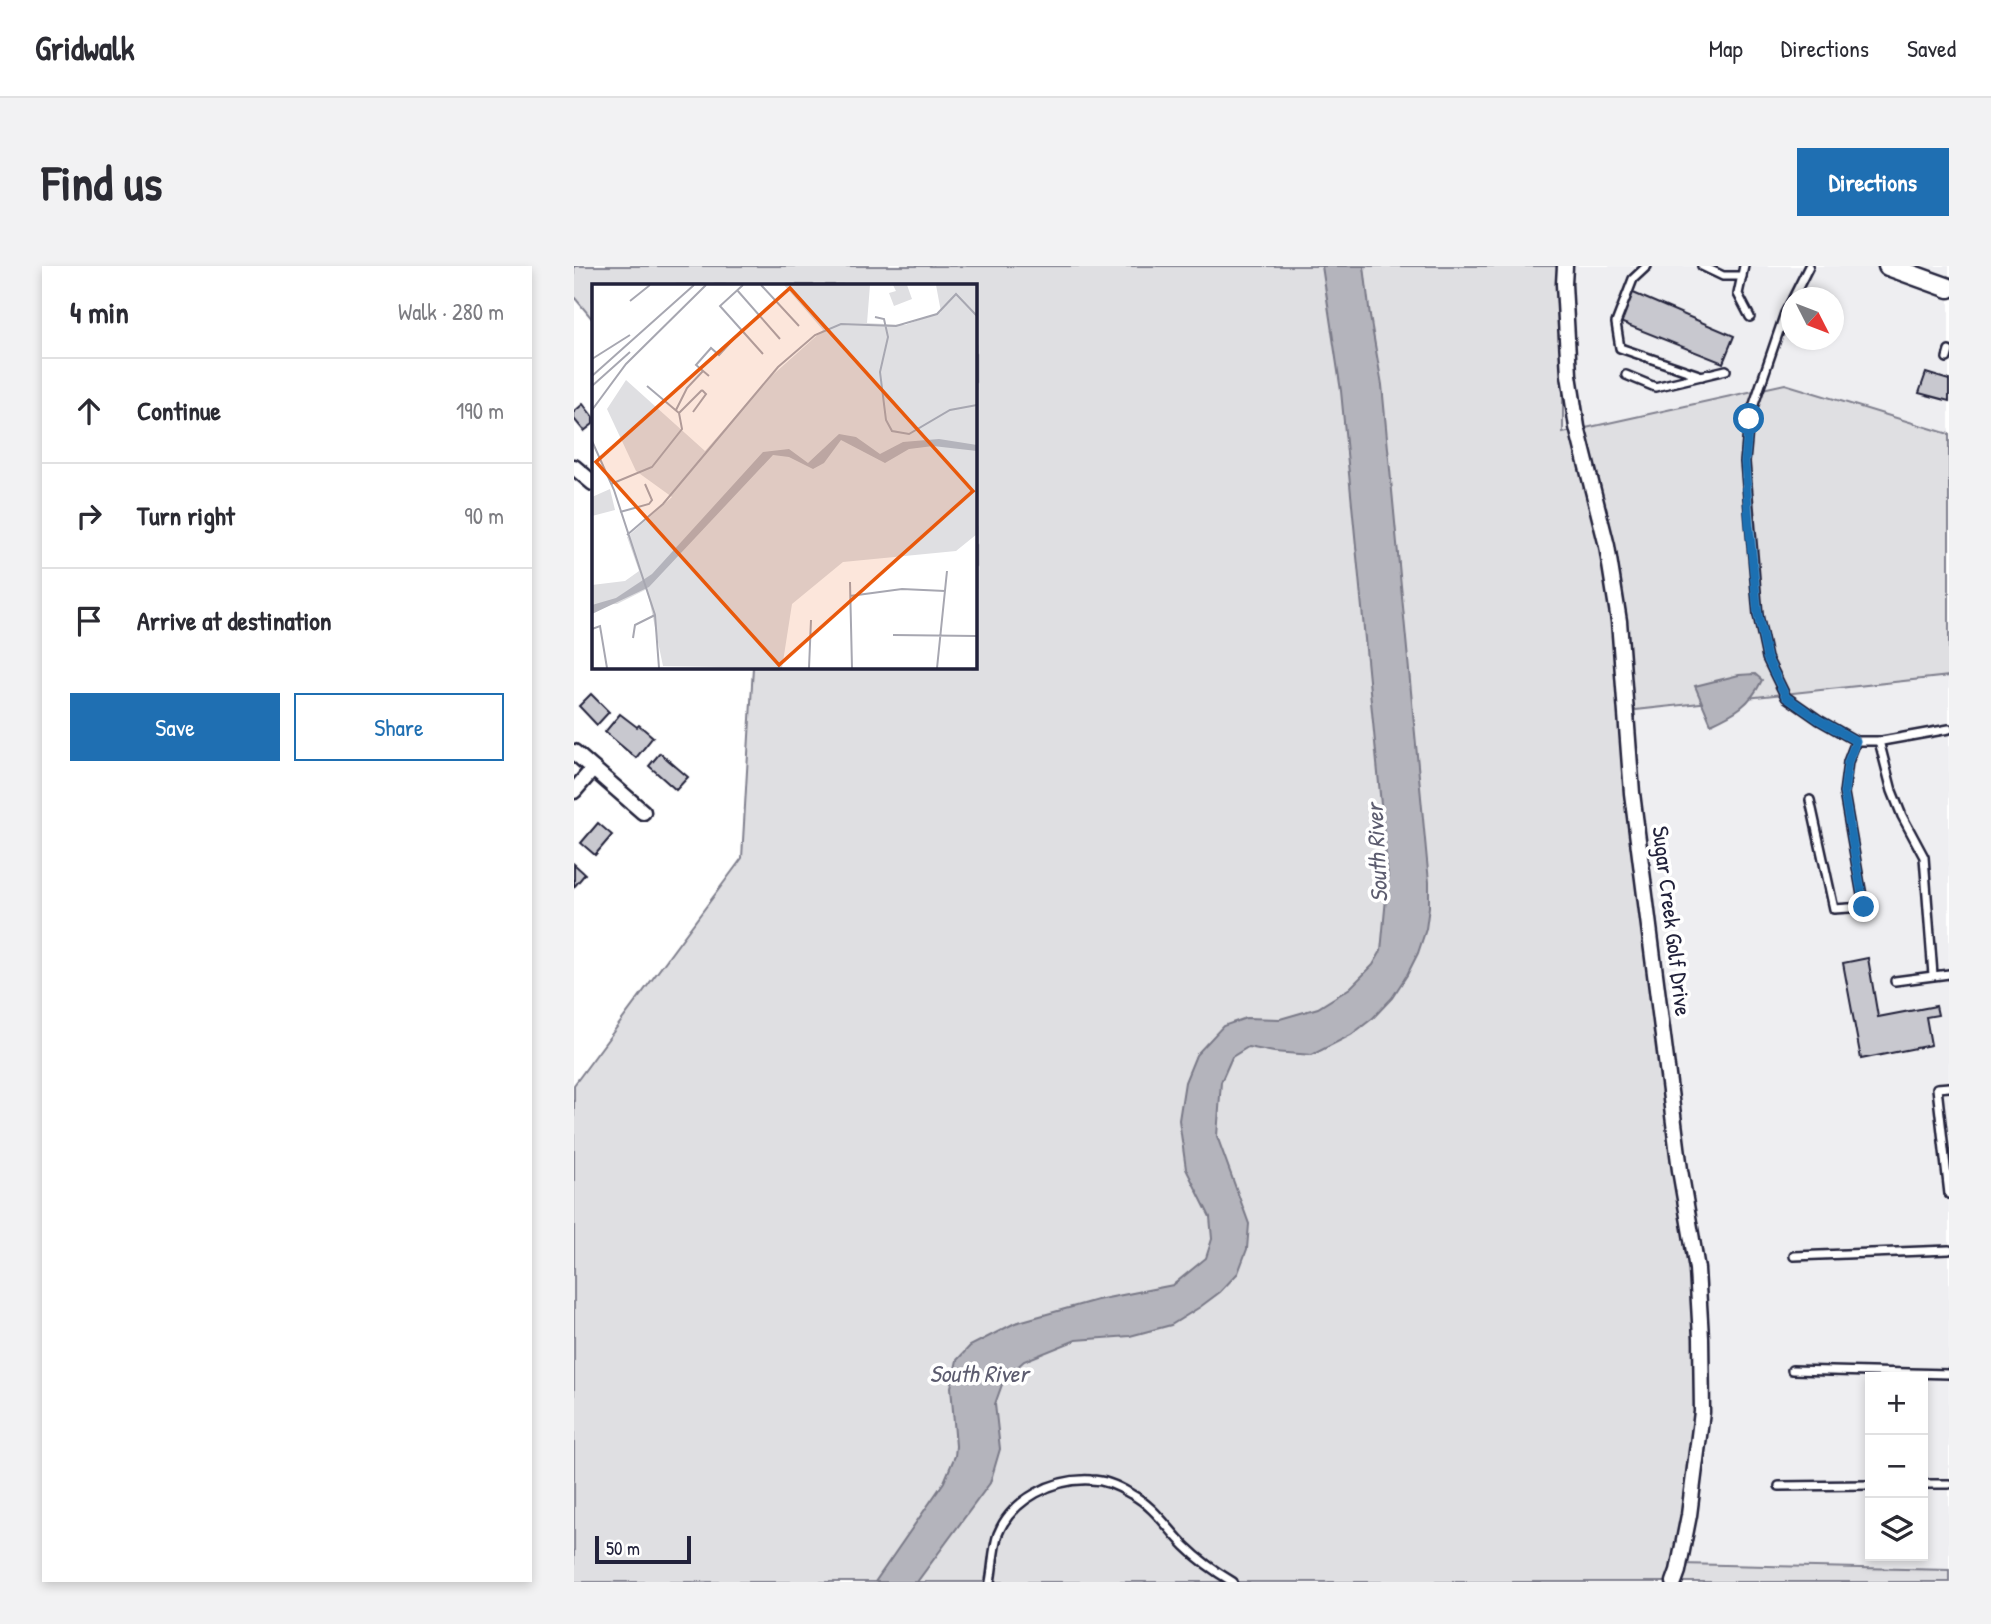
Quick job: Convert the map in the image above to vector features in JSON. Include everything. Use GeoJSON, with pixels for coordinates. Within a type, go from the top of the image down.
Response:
{"type":"FeatureCollection","features":[{"type":"Feature","properties":{"kind":"street","name":"Sugar Creek Golf Drive"},"geometry":{"type":"LineString","coordinates":[[1565,266],[1569,375],[1577,427],[1607,546],[1619,621],[1632,793],[1681,1170],[1697,1269],[1702,1412],[1689,1515],[1674,1582]]}},
{"type":"Feature","properties":{"kind":"street"},"geometry":{"type":"LineString","coordinates":[[1888,266],[1911,270],[1949,288]]}},
{"type":"Feature","properties":{"kind":"street"},"geometry":{"type":"LineString","coordinates":[[574,467],[592,483]]}},
{"type":"Feature","properties":{"kind":"street"},"geometry":{"type":"LineString","coordinates":[[574,752],[643,812]]}},
{"type":"Feature","properties":{"kind":"street"},"geometry":{"type":"LineString","coordinates":[[574,790],[593,769]]}},
{"type":"Feature","properties":{"kind":"lane"},"geometry":{"type":"LineString","coordinates":[[1702,266],[1723,276],[1742,276]]}},
{"type":"Feature","properties":{"kind":"lane"},"geometry":{"type":"LineString","coordinates":[[1744,266],[1738,294],[1750,317]]}},
{"type":"Feature","properties":{"kind":"lane"},"geometry":{"type":"LineString","coordinates":[[1798,287],[1809,266]]}},
{"type":"Feature","properties":{"kind":"lane"},"geometry":{"type":"LineString","coordinates":[[1645,267],[1633,279],[1616,323],[1620,348],[1702,376]]}},
{"type":"Feature","properties":{"kind":"lane"},"geometry":{"type":"LineString","coordinates":[[1781,322],[1749,419],[1745,462],[1758,615],[1767,658],[1786,697],[1856,741],[1879,741],[1949,729]]}},
{"type":"Feature","properties":{"kind":"lane"},"geometry":{"type":"LineString","coordinates":[[1626,375],[1655,387],[1726,370]]}},
{"type":"Feature","properties":{"kind":"lane"},"geometry":{"type":"LineString","coordinates":[[1810,800],[1834,909],[1864,907],[1844,793],[1848,762],[1856,741]]}},
{"type":"Feature","properties":{"kind":"lane"},"geometry":{"type":"LineString","coordinates":[[1879,741],[1892,792],[1924,857],[1933,975]]}},
{"type":"Feature","properties":{"kind":"lane"},"geometry":{"type":"LineString","coordinates":[[1895,981],[1949,974]]}},
{"type":"Feature","properties":{"kind":"lane"},"geometry":{"type":"LineString","coordinates":[[1949,1087],[1937,1088],[1949,1194]]}},
{"type":"Feature","properties":{"kind":"lane"},"geometry":{"type":"LineString","coordinates":[[1794,1256],[1949,1250]]}},
{"type":"Feature","properties":{"kind":"lane"},"geometry":{"type":"LineString","coordinates":[[1792,1370],[1949,1374]]}},
{"type":"Feature","properties":{"kind":"lane"},"geometry":{"type":"LineString","coordinates":[[990,1582],[998,1535],[1008,1516],[1026,1498],[1048,1487],[1091,1480],[1113,1485],[1132,1494],[1149,1507],[1202,1561],[1233,1582]]}},
{"type":"Feature","properties":{"kind":"lane"},"geometry":{"type":"LineString","coordinates":[[1928,1485],[1949,1484]]}},
{"type":"Feature","properties":{"kind":"lane"},"geometry":{"type":"LineString","coordinates":[[1779,1486],[1865,1485]]}},
{"type":"Feature","properties":{"kind":"shaded area"},"geometry":{"type":"Polygon","coordinates":[[[574,266],[1563,266],[1563,433],[1785,384],[1949,434],[1949,676],[1627,711],[1700,1296],[1697,1451],[1682,1564],[1949,1570],[1949,1582],[574,1582],[574,1085],[742,858],[753,668],[976,668],[976,284],[592,284],[592,319],[574,297],[574,266]]]}},
{"type":"Feature","properties":{"kind":"shaded area"},"geometry":{"type":"Polygon","coordinates":[[[1563,266],[1949,266],[1949,434],[1785,384],[1563,433],[1563,266]]]}},
{"type":"Feature","properties":{"kind":"shaded area"},"geometry":{"type":"Polygon","coordinates":[[[1949,676],[1949,1570],[1681,1565],[1626,711],[1949,676]]]}},
{"type":"Feature","properties":{"kind":"water","name":"South River"},"geometry":{"type":"Polygon","coordinates":[[[1322,266],[1364,266],[1382,385],[1429,882],[1426,929],[1418,953],[1392,998],[1373,1018],[1351,1035],[1312,1055],[1248,1047],[1232,1057],[1221,1082],[1217,1136],[1249,1224],[1247,1249],[1238,1273],[1220,1292],[1171,1325],[1130,1336],[1076,1340],[1024,1361],[1004,1379],[995,1404],[1000,1449],[990,1483],[917,1582],[875,1582],[944,1482],[955,1456],[951,1387],[957,1360],[970,1346],[1015,1323],[1097,1300],[1173,1285],[1206,1258],[1212,1239],[1210,1217],[1186,1169],[1179,1120],[1185,1082],[1196,1055],[1223,1026],[1246,1018],[1280,1019],[1318,1008],[1350,988],[1373,965],[1381,951],[1388,877],[1341,391],[1322,266]]]}},
{"type":"Feature","properties":{"kind":"water"},"geometry":{"type":"Polygon","coordinates":[[[1755,674],[1762,680],[1747,702],[1735,712],[1711,724],[1695,686],[1739,675],[1755,674]]]}},
{"type":"Feature","properties":{"kind":"building"},"geometry":{"type":"Polygon","coordinates":[[[1631,292],[1734,336],[1723,363],[1620,322],[1631,292]]]}},
{"type":"Feature","properties":{"kind":"building"},"geometry":{"type":"Polygon","coordinates":[[[1926,373],[1949,380],[1949,401],[1919,393],[1926,373]]]}},
{"type":"Feature","properties":{"kind":"building"},"geometry":{"type":"Polygon","coordinates":[[[583,404],[592,416],[592,425],[584,431],[574,419],[574,412],[583,404]]]}},
{"type":"Feature","properties":{"kind":"building"},"geometry":{"type":"Polygon","coordinates":[[[591,694],[609,712],[597,725],[579,706],[591,694]]]}},
{"type":"Feature","properties":{"kind":"building"},"geometry":{"type":"Polygon","coordinates":[[[620,714],[653,737],[636,758],[605,732],[620,714]]]}},
{"type":"Feature","properties":{"kind":"building"},"geometry":{"type":"Polygon","coordinates":[[[660,753],[688,777],[676,790],[649,766],[660,753]]]}},
{"type":"Feature","properties":{"kind":"building"},"geometry":{"type":"Polygon","coordinates":[[[598,823],[612,835],[595,855],[581,843],[598,823]]]}},
{"type":"Feature","properties":{"kind":"building"},"geometry":{"type":"Polygon","coordinates":[[[574,864],[585,874],[574,887],[574,864]]]}},
{"type":"Feature","properties":{"kind":"building"},"geometry":{"type":"Polygon","coordinates":[[[1868,958],[1878,1017],[1936,1006],[1938,1015],[1926,1017],[1931,1045],[1861,1059],[1843,963],[1868,958]]]}},
{"type":"Feature","properties":{"kind":"route"},"geometry":{"type":"LineString","coordinates":[[1749,419],[1745,462],[1749,523],[1758,615],[1767,658],[1786,697],[1856,741],[1848,762],[1844,793],[1864,907]]}}]}
